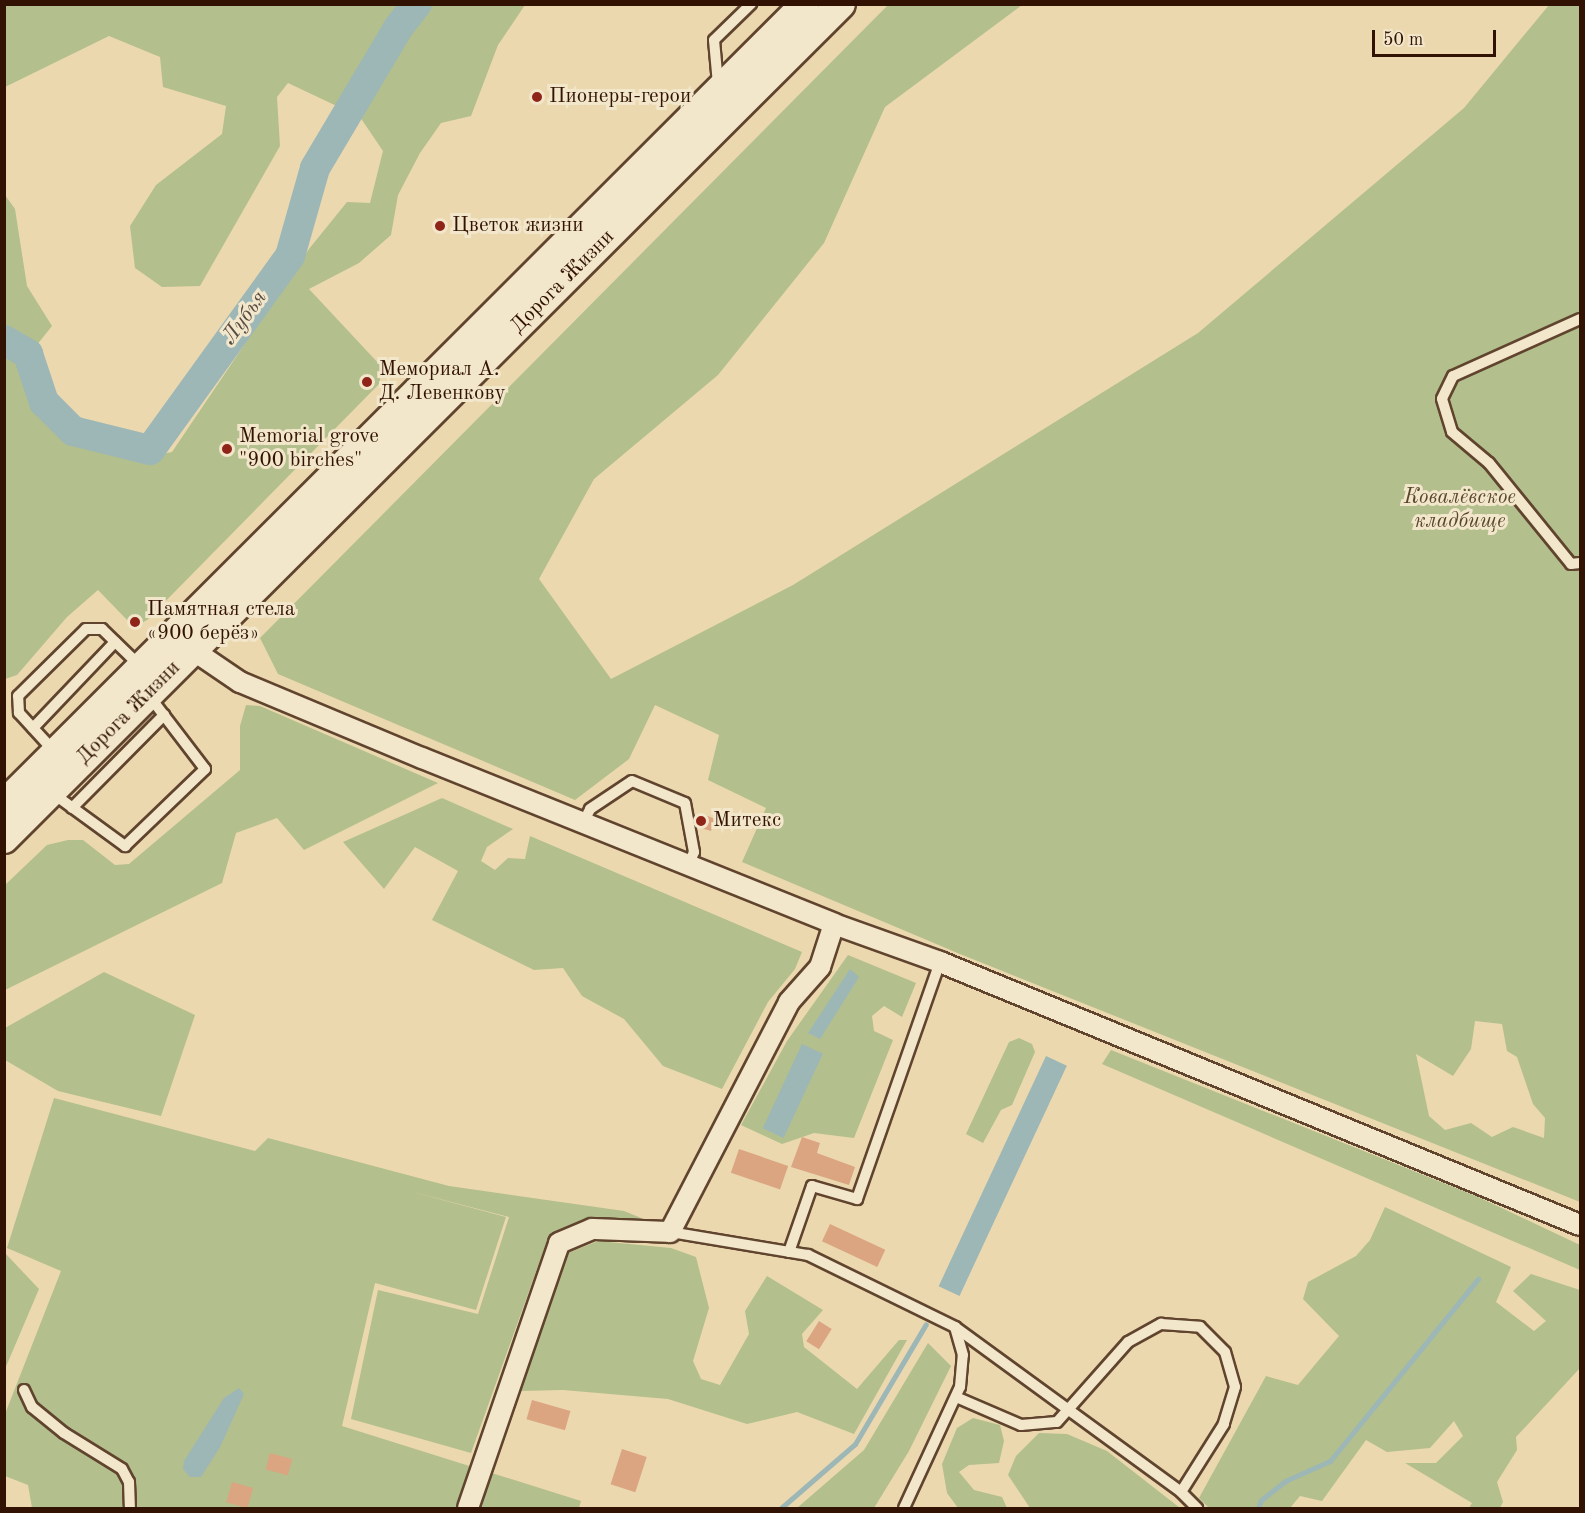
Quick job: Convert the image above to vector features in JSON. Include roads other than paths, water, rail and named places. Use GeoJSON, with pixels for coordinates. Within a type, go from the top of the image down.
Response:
{"type":"FeatureCollection","features":[{"type":"Feature","properties":{"kind":"main road","name":"Дорога Жизни"},"geometry":{"type":"LineString","coordinates":[[4,839],[62,800],[156,705],[182,642],[805,4]]}},
{"type":"Feature","properties":{"kind":"main road","name":"Дорога Жизни"},"geometry":{"type":"LineString","coordinates":[[4,804],[140,666],[182,642],[841,4]]}},
{"type":"Feature","properties":{"kind":"street"},"geometry":{"type":"LineString","coordinates":[[182,642],[240,682],[834,924],[940,962],[1581,1225]]}},
{"type":"Feature","properties":{"kind":"street"},"geometry":{"type":"LineString","coordinates":[[468,1509],[560,1243],[592,1229],[670,1232],[789,1002],[820,967],[834,924]]}},
{"type":"Feature","properties":{"kind":"lane"},"geometry":{"type":"LineString","coordinates":[[719,90],[714,40],[751,4]]}},
{"type":"Feature","properties":{"kind":"lane"},"geometry":{"type":"LineString","coordinates":[[1581,319],[1453,376],[1442,399],[1452,432],[1489,463],[1571,564],[1581,563]]}},
{"type":"Feature","properties":{"kind":"lane"},"geometry":{"type":"LineString","coordinates":[[55,752],[19,713],[18,696],[86,629],[102,629],[140,666]]}},
{"type":"Feature","properties":{"kind":"lane"},"geometry":{"type":"LineString","coordinates":[[33,728],[115,642]]}},
{"type":"Feature","properties":{"kind":"lane"},"geometry":{"type":"LineString","coordinates":[[62,800],[125,846],[205,769],[156,705]]}},
{"type":"Feature","properties":{"kind":"lane"},"geometry":{"type":"LineString","coordinates":[[584,821],[590,809],[632,781],[685,803],[694,852],[689,864]]}},
{"type":"Feature","properties":{"kind":"lane"},"geometry":{"type":"LineString","coordinates":[[789,1252],[812,1186],[857,1199],[940,962]]}},
{"type":"Feature","properties":{"kind":"lane"},"geometry":{"type":"LineString","coordinates":[[670,1232],[808,1255],[955,1327],[1069,1408],[1181,1492],[1197,1509]]}},
{"type":"Feature","properties":{"kind":"lane"},"geometry":{"type":"LineString","coordinates":[[956,1397],[1021,1425],[1057,1422],[1128,1342],[1161,1324],[1200,1328],[1226,1352],[1234,1387],[1224,1424],[1181,1492]]}},
{"type":"Feature","properties":{"kind":"lane"},"geometry":{"type":"LineString","coordinates":[[904,1509],[956,1397],[963,1355],[955,1327]]}},
{"type":"Feature","properties":{"kind":"lane"},"geometry":{"type":"LineString","coordinates":[[24,1390],[32,1407],[64,1433],[122,1469],[129,1482],[130,1509]]}},
{"type":"Feature","properties":{"kind":"water"},"geometry":{"type":"Polygon","coordinates":[[[850,969],[859,977],[820,1039],[808,1033],[850,969]]]}},
{"type":"Feature","properties":{"kind":"water"},"geometry":{"type":"Polygon","coordinates":[[[802,1044],[823,1054],[784,1138],[763,1128],[802,1044]]]}},
{"type":"Feature","properties":{"kind":"water"},"geometry":{"type":"Polygon","coordinates":[[[1046,1056],[1067,1066],[960,1296],[939,1286],[1046,1056]]]}},
{"type":"Feature","properties":{"kind":"water"},"geometry":{"type":"Polygon","coordinates":[[[239,1388],[244,1394],[220,1447],[201,1477],[190,1477],[183,1469],[184,1461],[224,1398],[239,1388]]]}},
{"type":"Feature","properties":{"kind":"waterway","name":"Лубья"},"geometry":{"type":"LineString","coordinates":[[4,340],[28,354],[44,402],[73,431],[150,450],[290,256],[315,168],[398,28],[417,4]]}},
{"type":"Feature","properties":{"kind":"waterway"},"geometry":{"type":"LineString","coordinates":[[1258,1508],[1261,1500],[1285,1481],[1330,1461],[1478,1279]]}},
{"type":"Feature","properties":{"kind":"waterway"},"geometry":{"type":"LineString","coordinates":[[781,1508],[855,1444],[926,1324]]}},
{"type":"Feature","properties":{"kind":"place","name":"Пионеры-герои"},"geometry":{"type":"Point","coordinates":[537,97]}},
{"type":"Feature","properties":{"kind":"place","name":"Цветок жизни"},"geometry":{"type":"Point","coordinates":[440,226]}},
{"type":"Feature","properties":{"kind":"place","name":"Мемориал А. Д. Левенкову"},"geometry":{"type":"Point","coordinates":[367,382]}},
{"type":"Feature","properties":{"kind":"place","name":"Memorial grove \"900 birches\""},"geometry":{"type":"Point","coordinates":[227,449]}},
{"type":"Feature","properties":{"kind":"place","name":"Памятная стела «900 берёз»"},"geometry":{"type":"Point","coordinates":[135,622]}},
{"type":"Feature","properties":{"kind":"place","name":"Митекс"},"geometry":{"type":"Point","coordinates":[701,821]}},
{"type":"Feature","properties":{"kind":"park label","name":"Ковалёвское кладбище"},"geometry":{"type":"Point","coordinates":[1460,510]}}]}
